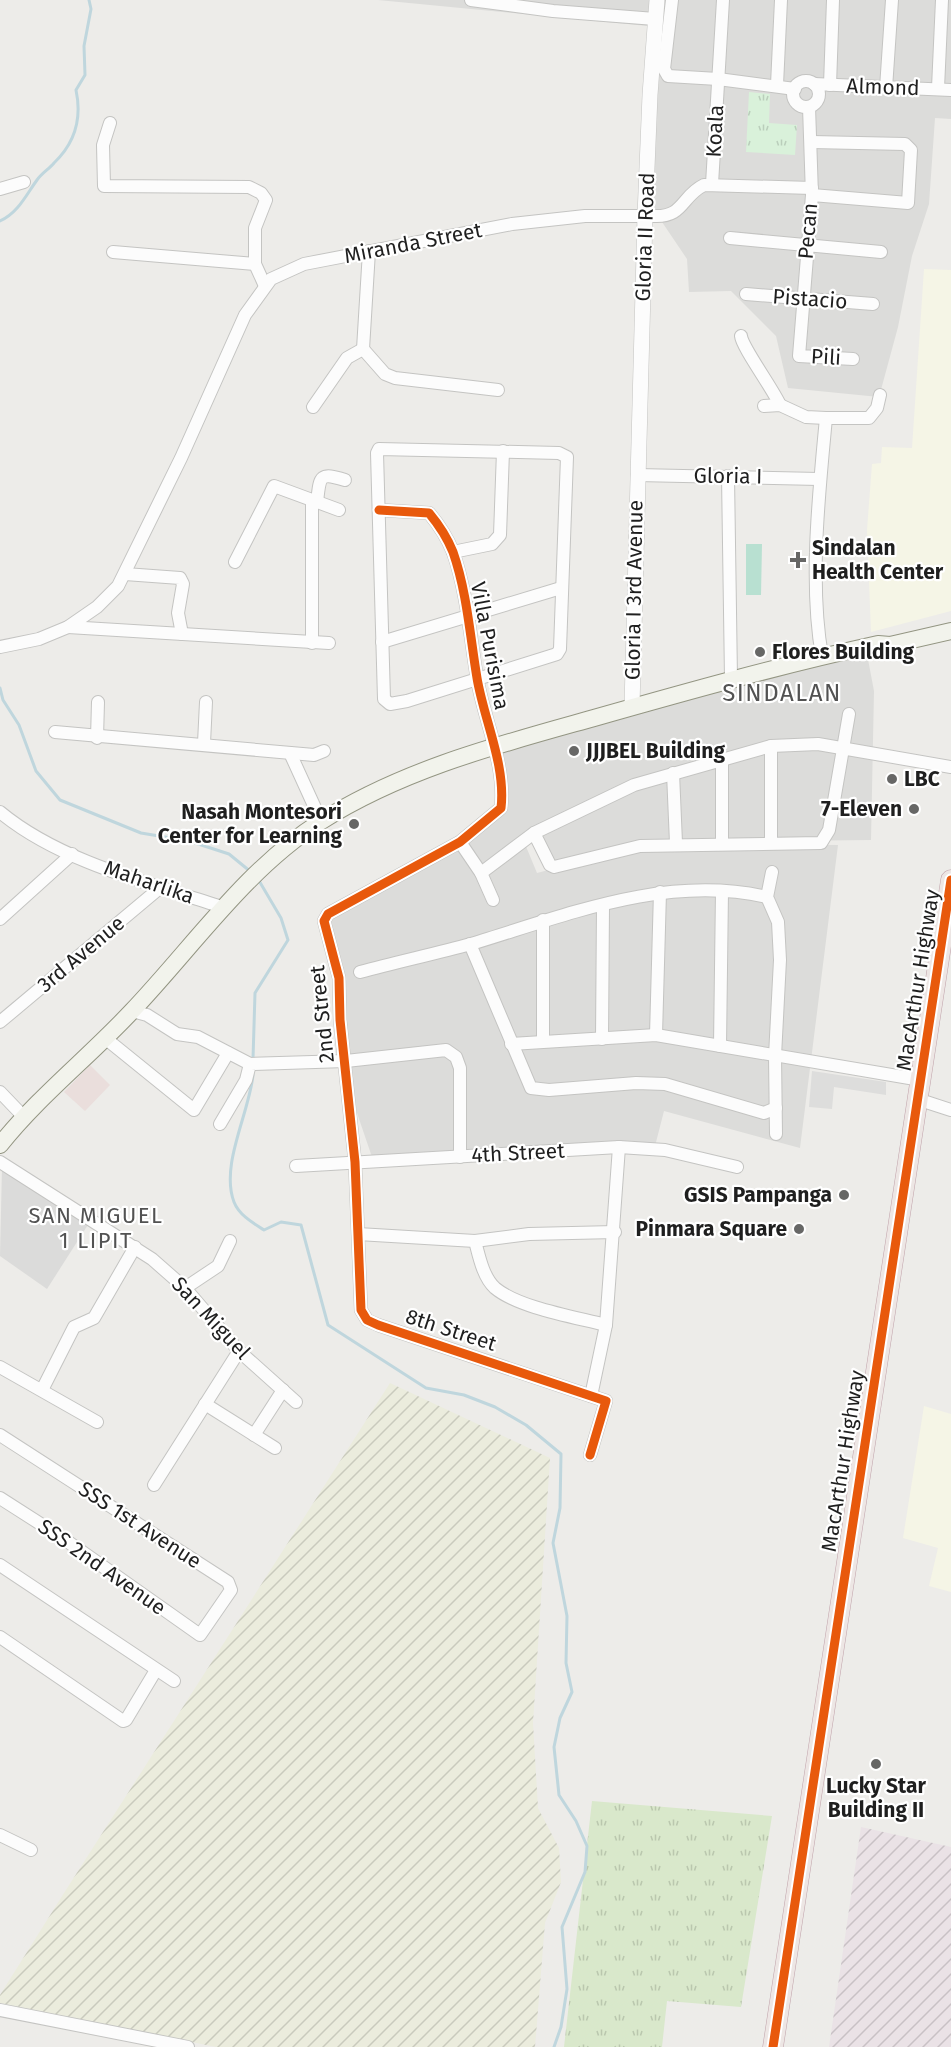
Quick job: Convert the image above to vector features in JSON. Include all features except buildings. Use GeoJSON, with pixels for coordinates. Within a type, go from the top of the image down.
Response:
{"type":"FeatureCollection","features":[{"type":"Feature","properties":{"kind":"highway","name":"MacArthur Highway"},"geometry":{"type":"LineString","coordinates":[[773,2047],[951,880]]}},
{"type":"Feature","properties":{"kind":"main road"},"geometry":{"type":"LineString","coordinates":[[879,644],[888,636],[951,622]]}},
{"type":"Feature","properties":{"kind":"main road"},"geometry":{"type":"LineString","coordinates":[[0,1145],[23,1116],[132,1011],[246,886],[294,839],[321,821],[400,781],[492,747],[732,678],[822,656],[879,644],[890,645],[951,631]]}},
{"type":"Feature","properties":{"kind":"street"},"geometry":{"type":"LineString","coordinates":[[471,0],[553,11],[655,19]]}},
{"type":"Feature","properties":{"kind":"street","name":"Gloria II Road"},"geometry":{"type":"LineString","coordinates":[[637,475],[657,0]]}},
{"type":"Feature","properties":{"kind":"street"},"geometry":{"type":"LineString","coordinates":[[672,0],[664,69],[668,76],[718,78],[795,89]]}},
{"type":"Feature","properties":{"kind":"street","name":"Koala"},"geometry":{"type":"LineString","coordinates":[[712,184],[723,0]]}},
{"type":"Feature","properties":{"kind":"street"},"geometry":{"type":"LineString","coordinates":[[777,85],[781,0]]}},
{"type":"Feature","properties":{"kind":"street"},"geometry":{"type":"LineString","coordinates":[[830,85],[833,0]]}},
{"type":"Feature","properties":{"kind":"street"},"geometry":{"type":"LineString","coordinates":[[886,88],[892,0]]}},
{"type":"Feature","properties":{"kind":"street"},"geometry":{"type":"LineString","coordinates":[[942,0],[945,89]]}},
{"type":"Feature","properties":{"kind":"street"},"geometry":{"type":"LineString","coordinates":[[803,82],[814,84],[819,95],[816,103],[809,107],[801,106],[795,101],[795,89],[803,82]]}},
{"type":"Feature","properties":{"kind":"street","name":"Almond"},"geometry":{"type":"LineString","coordinates":[[814,84],[945,89]]}},
{"type":"Feature","properties":{"kind":"street","name":"Pecan"},"geometry":{"type":"LineString","coordinates":[[799,356],[812,191],[809,107]]}},
{"type":"Feature","properties":{"kind":"street"},"geometry":{"type":"LineString","coordinates":[[110,123],[103,145],[104,186],[249,187],[261,193],[266,200],[255,228],[255,264],[264,285]]}},
{"type":"Feature","properties":{"kind":"street"},"geometry":{"type":"LineString","coordinates":[[712,184],[812,191],[908,203],[911,150],[904,144],[812,142]]}},
{"type":"Feature","properties":{"kind":"street"},"geometry":{"type":"LineString","coordinates":[[0,189],[24,182]]}},
{"type":"Feature","properties":{"kind":"street","name":"Miranda Street"},"geometry":{"type":"LineString","coordinates":[[68,627],[108,598],[125,574],[229,354],[245,315],[264,285],[298,266],[546,219],[670,215],[682,206],[697,188],[712,184]]}},
{"type":"Feature","properties":{"kind":"street"},"geometry":{"type":"LineString","coordinates":[[730,238],[881,252]]}},
{"type":"Feature","properties":{"kind":"street"},"geometry":{"type":"LineString","coordinates":[[369,251],[363,349],[380,369],[395,378],[498,390]]}},
{"type":"Feature","properties":{"kind":"street"},"geometry":{"type":"LineString","coordinates":[[113,252],[255,264]]}},
{"type":"Feature","properties":{"kind":"street","name":"Pistacio"},"geometry":{"type":"LineString","coordinates":[[746,294],[873,304]]}},
{"type":"Feature","properties":{"kind":"street"},"geometry":{"type":"LineString","coordinates":[[741,336],[742,344],[751,353],[780,405]]}},
{"type":"Feature","properties":{"kind":"street"},"geometry":{"type":"LineString","coordinates":[[313,407],[346,358],[363,349]]}},
{"type":"Feature","properties":{"kind":"street","name":"Pili"},"geometry":{"type":"LineString","coordinates":[[799,356],[853,358]]}},
{"type":"Feature","properties":{"kind":"street"},"geometry":{"type":"LineString","coordinates":[[764,406],[780,405],[806,417],[869,418],[877,408],[880,395]]}},
{"type":"Feature","properties":{"kind":"street"},"geometry":{"type":"LineString","coordinates":[[822,656],[817,595],[819,479],[826,418]]}},
{"type":"Feature","properties":{"kind":"street"},"geometry":{"type":"LineString","coordinates":[[379,449],[503,452],[559,453],[567,457],[559,652],[407,701],[387,703],[382,685],[377,453],[379,449]]}},
{"type":"Feature","properties":{"kind":"street"},"geometry":{"type":"LineString","coordinates":[[453,552],[497,541],[500,535],[503,452]]}},
{"type":"Feature","properties":{"kind":"street"},"geometry":{"type":"LineString","coordinates":[[312,644],[314,501],[323,476],[327,474],[345,480]]}},
{"type":"Feature","properties":{"kind":"street","name":"Gloria I"},"geometry":{"type":"LineString","coordinates":[[637,475],[819,479]]}},
{"type":"Feature","properties":{"kind":"street","name":"Gloria I 3rd Avenue"},"geometry":{"type":"LineString","coordinates":[[632,706],[637,475]]}},
{"type":"Feature","properties":{"kind":"street"},"geometry":{"type":"LineString","coordinates":[[728,476],[732,678]]}},
{"type":"Feature","properties":{"kind":"street"},"geometry":{"type":"LineString","coordinates":[[235,562],[274,486],[339,510]]}},
{"type":"Feature","properties":{"kind":"street","name":"Villa Purisima"},"geometry":{"type":"LineString","coordinates":[[379,510],[429,513],[440,526],[453,552],[468,615],[477,679],[492,747]]}},
{"type":"Feature","properties":{"kind":"street"},"geometry":{"type":"LineString","coordinates":[[125,574],[180,578],[183,584],[178,613],[182,634]]}},
{"type":"Feature","properties":{"kind":"street"},"geometry":{"type":"LineString","coordinates":[[381,642],[561,588]]}},
{"type":"Feature","properties":{"kind":"street"},"geometry":{"type":"LineString","coordinates":[[0,647],[39,639],[68,627],[312,644],[329,643]]}},
{"type":"Feature","properties":{"kind":"street"},"geometry":{"type":"LineString","coordinates":[[97,738],[98,702]]}},
{"type":"Feature","properties":{"kind":"street"},"geometry":{"type":"LineString","coordinates":[[204,743],[206,702]]}},
{"type":"Feature","properties":{"kind":"street"},"geometry":{"type":"LineString","coordinates":[[534,833],[550,865],[554,867],[640,846],[676,843],[821,843],[825,838],[845,749],[849,714]]}},
{"type":"Feature","properties":{"kind":"street"},"geometry":{"type":"LineString","coordinates":[[55,732],[97,738],[204,743],[314,755],[324,751]]}},
{"type":"Feature","properties":{"kind":"street"},"geometry":{"type":"LineString","coordinates":[[481,873],[534,833],[634,785],[722,758],[771,746],[818,744],[951,767]]}},
{"type":"Feature","properties":{"kind":"street"},"geometry":{"type":"LineString","coordinates":[[771,746],[771,842]]}},
{"type":"Feature","properties":{"kind":"street","name":"2nd Street"},"geometry":{"type":"LineString","coordinates":[[358,1234],[346,1061],[340,1020],[339,978],[324,921],[328,914],[460,842],[501,808],[503,788],[492,747]]}},
{"type":"Feature","properties":{"kind":"street"},"geometry":{"type":"LineString","coordinates":[[290,753],[321,821]]}},
{"type":"Feature","properties":{"kind":"street"},"geometry":{"type":"LineString","coordinates":[[722,758],[722,843]]}},
{"type":"Feature","properties":{"kind":"street"},"geometry":{"type":"LineString","coordinates":[[673,773],[676,843]]}},
{"type":"Feature","properties":{"kind":"street","name":"Maharlika"},"geometry":{"type":"LineString","coordinates":[[0,812],[33,835],[72,855],[225,908]]}},
{"type":"Feature","properties":{"kind":"street"},"geometry":{"type":"LineString","coordinates":[[460,842],[481,873],[493,900]]}},
{"type":"Feature","properties":{"kind":"street"},"geometry":{"type":"LineString","coordinates":[[0,919],[72,855]]}},
{"type":"Feature","properties":{"kind":"street"},"geometry":{"type":"LineString","coordinates":[[772,872],[767,897],[778,922],[779,950],[775,1056],[776,1134]]}},
{"type":"Feature","properties":{"kind":"street","name":"3rd Avenue"},"geometry":{"type":"LineString","coordinates":[[0,1022],[161,887]]}},
{"type":"Feature","properties":{"kind":"street"},"geometry":{"type":"LineString","coordinates":[[360,972],[470,944],[543,920],[660,892],[722,891],[767,897]]}},
{"type":"Feature","properties":{"kind":"street"},"geometry":{"type":"LineString","coordinates":[[720,1046],[722,891]]}},
{"type":"Feature","properties":{"kind":"street"},"geometry":{"type":"LineString","coordinates":[[656,1035],[660,892]]}},
{"type":"Feature","properties":{"kind":"street"},"geometry":{"type":"LineString","coordinates":[[602,1039],[603,906]]}},
{"type":"Feature","properties":{"kind":"street"},"geometry":{"type":"LineString","coordinates":[[543,920],[543,1040]]}},
{"type":"Feature","properties":{"kind":"street"},"geometry":{"type":"LineString","coordinates":[[470,944],[528,1083],[536,1090],[636,1083],[665,1084],[764,1113],[776,1108]]}},
{"type":"Feature","properties":{"kind":"street"},"geometry":{"type":"LineString","coordinates":[[132,1011],[147,1015],[177,1034],[198,1037],[251,1064],[346,1061],[446,1050],[451,1053],[460,1068],[460,1157]]}},
{"type":"Feature","properties":{"kind":"street"},"geometry":{"type":"LineString","coordinates":[[511,1044],[543,1040],[656,1035],[775,1056],[919,1089],[951,1110]]}},
{"type":"Feature","properties":{"kind":"street"},"geometry":{"type":"LineString","coordinates":[[105,1038],[194,1110],[228,1053]]}},
{"type":"Feature","properties":{"kind":"street"},"geometry":{"type":"LineString","coordinates":[[220,1124],[246,1080],[251,1064]]}},
{"type":"Feature","properties":{"kind":"street"},"geometry":{"type":"LineString","coordinates":[[0,1092],[23,1116]]}},
{"type":"Feature","properties":{"kind":"street"},"geometry":{"type":"LineString","coordinates":[[591,1396],[606,1325],[615,1232],[619,1147]]}},
{"type":"Feature","properties":{"kind":"street","name":"4th Street"},"geometry":{"type":"LineString","coordinates":[[296,1166],[619,1147],[665,1150],[737,1167]]}},
{"type":"Feature","properties":{"kind":"street","name":"San Miguel"},"geometry":{"type":"LineString","coordinates":[[0,1162],[135,1247],[185,1288],[239,1351],[296,1402]]}},
{"type":"Feature","properties":{"kind":"street"},"geometry":{"type":"LineString","coordinates":[[358,1234],[476,1241],[529,1234],[615,1232]]}},
{"type":"Feature","properties":{"kind":"street","name":"8th Street"},"geometry":{"type":"LineString","coordinates":[[358,1234],[358,1282],[361,1310],[367,1320],[606,1401],[590,1455]]}},
{"type":"Feature","properties":{"kind":"street"},"geometry":{"type":"LineString","coordinates":[[185,1288],[218,1266],[230,1241]]}},
{"type":"Feature","properties":{"kind":"street"},"geometry":{"type":"LineString","coordinates":[[476,1241],[482,1263],[495,1288],[530,1304],[606,1325]]}},
{"type":"Feature","properties":{"kind":"street"},"geometry":{"type":"LineString","coordinates":[[42,1390],[74,1327],[94,1318],[135,1247]]}},
{"type":"Feature","properties":{"kind":"street"},"geometry":{"type":"LineString","coordinates":[[154,1485],[239,1351]]}},
{"type":"Feature","properties":{"kind":"street"},"geometry":{"type":"LineString","coordinates":[[0,1367],[98,1422]]}},
{"type":"Feature","properties":{"kind":"street"},"geometry":{"type":"LineString","coordinates":[[255,1435],[283,1390]]}},
{"type":"Feature","properties":{"kind":"street"},"geometry":{"type":"LineString","coordinates":[[205,1404],[275,1448]]}},
{"type":"Feature","properties":{"kind":"street","name":"SSS 1st Avenue"},"geometry":{"type":"LineString","coordinates":[[0,1435],[228,1582],[231,1590],[203,1634]]}},
{"type":"Feature","properties":{"kind":"street","name":"SSS 2nd Avenue"},"geometry":{"type":"LineString","coordinates":[[0,1498],[64,1539],[198,1634],[203,1634]]}},
{"type":"Feature","properties":{"kind":"street"},"geometry":{"type":"LineString","coordinates":[[0,1565],[174,1681]]}},
{"type":"Feature","properties":{"kind":"street"},"geometry":{"type":"LineString","coordinates":[[0,1637],[123,1721],[126,1720],[156,1670]]}},
{"type":"Feature","properties":{"kind":"street"},"geometry":{"type":"LineString","coordinates":[[0,1835],[30,1850]]}},
{"type":"Feature","properties":{"kind":"street"},"geometry":{"type":"LineString","coordinates":[[0,2010],[188,2047]]}},
{"type":"Feature","properties":{"kind":"shaded area"},"geometry":{"type":"Polygon","coordinates":[[[378,0],[650,0],[648,26],[378,0]]]}},
{"type":"Feature","properties":{"kind":"shaded area"},"geometry":{"type":"Polygon","coordinates":[[[663,0],[951,0],[951,119],[935,118],[929,204],[912,256],[898,327],[879,397],[788,388],[776,336],[731,291],[689,292],[687,259],[662,222],[650,222],[663,0]]]}},
{"type":"Feature","properties":{"kind":"shaded area"},"geometry":{"type":"Polygon","coordinates":[[[924,269],[951,270],[951,611],[871,632],[867,530],[872,464],[881,463],[882,447],[912,448],[924,269]]]}},
{"type":"Feature","properties":{"kind":"shaded area"},"geometry":{"type":"Polygon","coordinates":[[[867,654],[874,691],[871,840],[688,842],[547,867],[530,836],[481,869],[463,843],[506,805],[494,748],[867,654]]]}},
{"type":"Feature","properties":{"kind":"shaded area"},"geometry":{"type":"Polygon","coordinates":[[[525,844],[537,873],[606,855],[734,844],[838,845],[800,1148],[664,1111],[655,1146],[372,1157],[357,1113],[326,921],[459,845],[480,875],[525,844]]]}},
{"type":"Feature","properties":{"kind":"shaded area"},"geometry":{"type":"Polygon","coordinates":[[[90,1065],[110,1085],[85,1111],[64,1092],[90,1065]]]}},
{"type":"Feature","properties":{"kind":"shaded area"},"geometry":{"type":"Polygon","coordinates":[[[812,1071],[886,1082],[886,1095],[834,1087],[832,1109],[809,1107],[812,1071]]]}},
{"type":"Feature","properties":{"kind":"shaded area"},"geometry":{"type":"Polygon","coordinates":[[[2,1167],[91,1220],[47,1289],[0,1256],[2,1167]]]}},
{"type":"Feature","properties":{"kind":"shaded area"},"geometry":{"type":"Polygon","coordinates":[[[390,1383],[550,1458],[533,1723],[538,1808],[559,1848],[561,1882],[545,1923],[535,2047],[216,2047],[0,2003],[0,1995],[64,1893],[390,1383]]]}},
{"type":"Feature","properties":{"kind":"shaded area"},"geometry":{"type":"Polygon","coordinates":[[[924,1406],[951,1414],[951,1592],[929,1586],[938,1548],[903,1538],[924,1406]]]}},
{"type":"Feature","properties":{"kind":"shaded area"},"geometry":{"type":"Polygon","coordinates":[[[861,1827],[951,1847],[951,2047],[829,2047],[861,1827]]]}},
{"type":"Feature","properties":{"kind":"green space"},"geometry":{"type":"Polygon","coordinates":[[[749,92],[770,94],[769,123],[797,125],[795,155],[746,152],[749,92]]]}},
{"type":"Feature","properties":{"kind":"green space"},"geometry":{"type":"Polygon","coordinates":[[[746,544],[762,544],[761,595],[746,595],[746,544]]]}},
{"type":"Feature","properties":{"kind":"green space"},"geometry":{"type":"Polygon","coordinates":[[[592,1801],[772,1816],[741,2007],[667,2001],[662,2047],[564,2047],[592,1801]]]}},
{"type":"Feature","properties":{"kind":"waterway"},"geometry":{"type":"LineString","coordinates":[[0,221],[17,208],[39,178],[61,155],[72,138],[78,110],[76,90],[85,75],[84,46],[91,9],[89,0]]}},
{"type":"Feature","properties":{"kind":"waterway"},"geometry":{"type":"LineString","coordinates":[[0,688],[3,700],[19,725],[36,771],[60,800],[141,833],[189,841],[229,854],[251,872]]}},
{"type":"Feature","properties":{"kind":"waterway"},"geometry":{"type":"LineString","coordinates":[[253,1059],[255,993],[288,940],[281,918],[258,879]]}},
{"type":"Feature","properties":{"kind":"waterway"},"geometry":{"type":"LineString","coordinates":[[253,1075],[230,1172],[234,1202],[243,1215],[264,1230],[281,1222],[301,1225],[328,1325],[426,1388],[464,1395],[495,1407],[526,1425],[561,1454],[560,1508],[553,1543],[567,1616],[566,1663],[572,1692],[560,1718],[554,1747],[559,1795],[576,1821],[587,1846],[585,1872],[562,1927],[567,1989],[561,2027],[554,2047]]}},
{"type":"Feature","properties":{"kind":"cycle path"},"geometry":{"type":"LineString","coordinates":[[379,510],[429,513],[451,547],[462,583],[480,694],[497,759],[502,792],[501,808],[460,842],[328,914],[324,921],[339,978],[340,1020],[355,1162],[361,1310],[367,1320],[378,1325],[606,1401],[590,1455]]}},
{"type":"Feature","properties":{"kind":"cycle path"},"geometry":{"type":"LineString","coordinates":[[773,2047],[951,880]]}},
{"type":"Feature","properties":{"kind":"place","name":"Sindalan Health Center"},"geometry":{"type":"Point","coordinates":[798,560]}},
{"type":"Feature","properties":{"kind":"place","name":"Flores Building"},"geometry":{"type":"Point","coordinates":[760,652]}},
{"type":"Feature","properties":{"kind":"place","name":"JJJBEL Building"},"geometry":{"type":"Point","coordinates":[574,751]}},
{"type":"Feature","properties":{"kind":"place","name":"LBC"},"geometry":{"type":"Point","coordinates":[892,779]}},
{"type":"Feature","properties":{"kind":"place","name":"7-Eleven"},"geometry":{"type":"Point","coordinates":[914,809]}},
{"type":"Feature","properties":{"kind":"place","name":"Nasah Montesori Center for Learning"},"geometry":{"type":"Point","coordinates":[354,824]}},
{"type":"Feature","properties":{"kind":"place","name":"GSIS Pampanga"},"geometry":{"type":"Point","coordinates":[844,1195]}},
{"type":"Feature","properties":{"kind":"place","name":"Pinmara Square"},"geometry":{"type":"Point","coordinates":[799,1229]}},
{"type":"Feature","properties":{"kind":"place","name":"Lucky Star Building II"},"geometry":{"type":"Point","coordinates":[876,1764]}},
{"type":"Feature","properties":{"kind":"district","name":"SINDALAN"},"geometry":{"type":"Point","coordinates":[782,693]}},
{"type":"Feature","properties":{"kind":"district","name":"SAN MIGUEL 1 LIPIT"},"geometry":{"type":"Point","coordinates":[96,1228]}}]}
